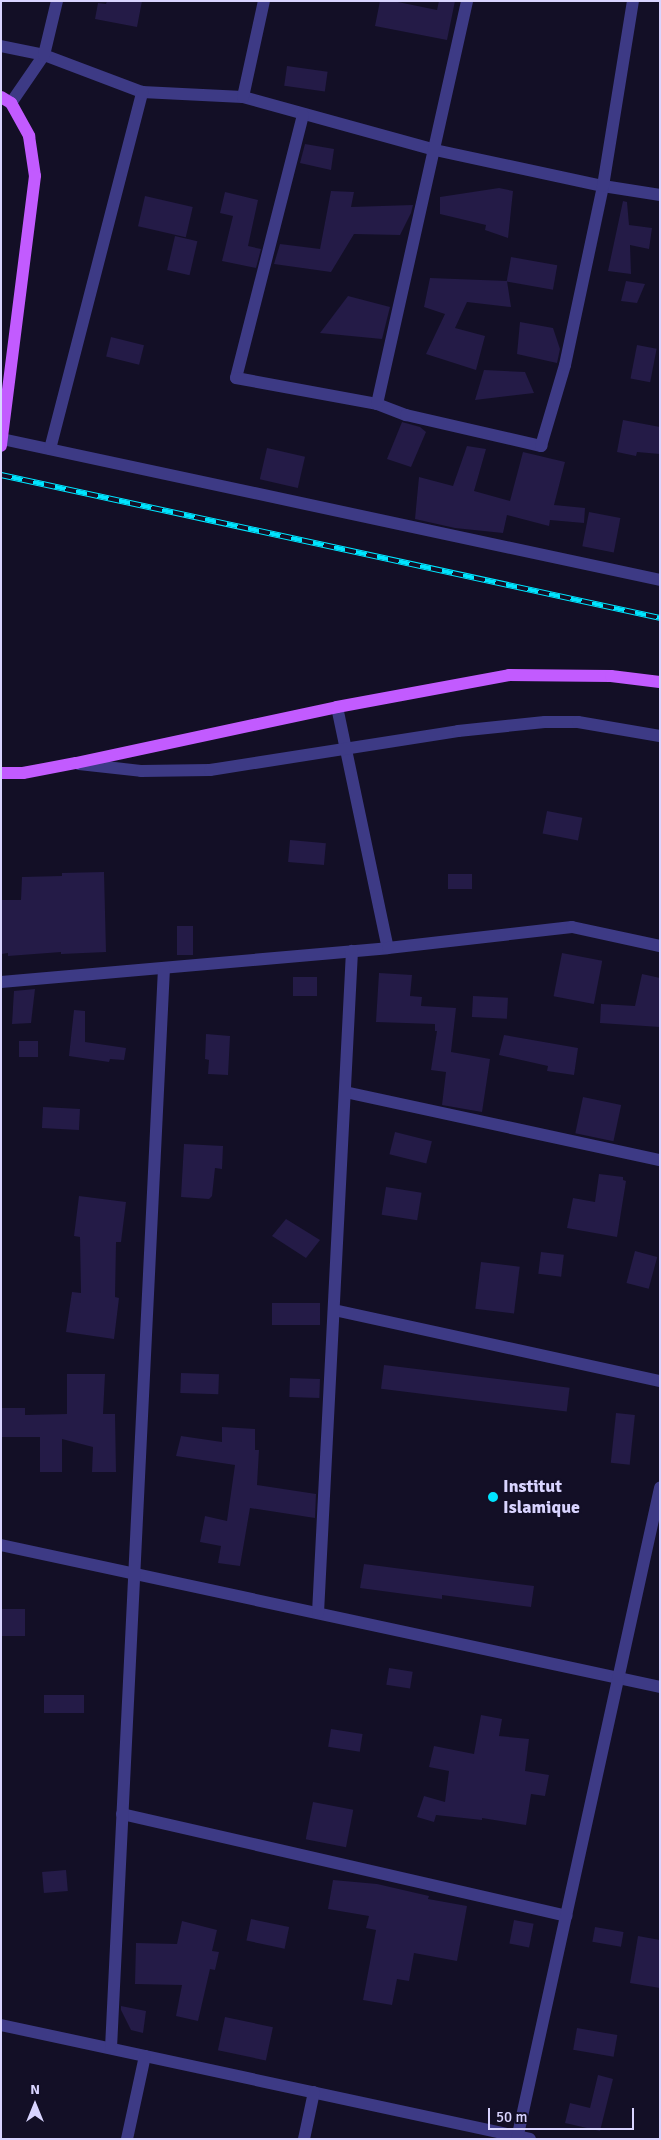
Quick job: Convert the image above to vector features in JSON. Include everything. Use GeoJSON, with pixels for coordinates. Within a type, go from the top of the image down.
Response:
{"type":"FeatureCollection","features":[{"type":"Feature","properties":{"kind":"main road"},"geometry":{"type":"LineString","coordinates":[[2,442],[35,176],[29,136],[6,100]]}},
{"type":"Feature","properties":{"kind":"main road"},"geometry":{"type":"LineString","coordinates":[[1,773],[23,772],[76,764],[337,708],[510,676],[592,675],[660,682]]}},
{"type":"Feature","properties":{"kind":"street"},"geometry":{"type":"LineString","coordinates":[[6,100],[44,55],[57,1]]}},
{"type":"Feature","properties":{"kind":"street"},"geometry":{"type":"LineString","coordinates":[[243,98],[264,1]]}},
{"type":"Feature","properties":{"kind":"street"},"geometry":{"type":"LineString","coordinates":[[378,404],[436,150],[467,1]]}},
{"type":"Feature","properties":{"kind":"street"},"geometry":{"type":"LineString","coordinates":[[303,115],[236,378],[378,404],[406,415],[541,446],[565,365],[603,186],[633,1]]}},
{"type":"Feature","properties":{"kind":"street"},"geometry":{"type":"LineString","coordinates":[[1,46],[44,55],[142,92],[243,98],[436,150],[603,186],[660,195]]}},
{"type":"Feature","properties":{"kind":"street"},"geometry":{"type":"LineString","coordinates":[[50,449],[142,92]]}},
{"type":"Feature","properties":{"kind":"street"},"geometry":{"type":"LineString","coordinates":[[2,442],[50,449],[660,580]]}},
{"type":"Feature","properties":{"kind":"street"},"geometry":{"type":"LineString","coordinates":[[337,708],[344,749],[388,948]]}},
{"type":"Feature","properties":{"kind":"street"},"geometry":{"type":"LineString","coordinates":[[76,764],[141,771],[210,770],[458,731],[545,722],[578,722],[660,736]]}},
{"type":"Feature","properties":{"kind":"street"},"geometry":{"type":"LineString","coordinates":[[1,982],[388,948],[572,927],[660,946]]}},
{"type":"Feature","properties":{"kind":"street"},"geometry":{"type":"LineString","coordinates":[[318,1613],[352,951]]}},
{"type":"Feature","properties":{"kind":"street"},"geometry":{"type":"LineString","coordinates":[[111,2048],[164,968]]}},
{"type":"Feature","properties":{"kind":"street"},"geometry":{"type":"LineString","coordinates":[[345,1092],[660,1160]]}},
{"type":"Feature","properties":{"kind":"street"},"geometry":{"type":"LineString","coordinates":[[334,1310],[660,1381]]}},
{"type":"Feature","properties":{"kind":"street"},"geometry":{"type":"LineString","coordinates":[[1,2025],[522,2138],[566,1916],[660,1488]]}},
{"type":"Feature","properties":{"kind":"street"},"geometry":{"type":"LineString","coordinates":[[1,1544],[660,1687]]}},
{"type":"Feature","properties":{"kind":"street"},"geometry":{"type":"LineString","coordinates":[[122,1814],[566,1916]]}},
{"type":"Feature","properties":{"kind":"street"},"geometry":{"type":"LineString","coordinates":[[127,2139],[145,2056]]}},
{"type":"Feature","properties":{"kind":"street"},"geometry":{"type":"LineString","coordinates":[[304,2139],[314,2092]]}},
{"type":"Feature","properties":{"kind":"building"},"geometry":{"type":"Polygon","coordinates":[[[107,1],[142,1],[137,27],[95,19],[98,3],[106,4],[107,1]]]}},
{"type":"Feature","properties":{"kind":"building"},"geometry":{"type":"Polygon","coordinates":[[[380,1],[393,1],[437,10],[439,1],[455,1],[447,40],[375,26],[380,1]]]}},
{"type":"Feature","properties":{"kind":"building"},"geometry":{"type":"Polygon","coordinates":[[[287,66],[328,72],[325,92],[284,86],[287,66]]]}},
{"type":"Feature","properties":{"kind":"building"},"geometry":{"type":"Polygon","coordinates":[[[305,144],[334,149],[331,170],[300,163],[305,144]]]}},
{"type":"Feature","properties":{"kind":"building"},"geometry":{"type":"Polygon","coordinates":[[[499,188],[513,191],[508,238],[485,230],[486,225],[440,214],[440,197],[499,188]]]}},
{"type":"Feature","properties":{"kind":"building"},"geometry":{"type":"Polygon","coordinates":[[[331,191],[354,192],[351,207],[413,205],[400,235],[354,234],[331,272],[274,264],[280,244],[320,249],[331,191]]]}},
{"type":"Feature","properties":{"kind":"building"},"geometry":{"type":"Polygon","coordinates":[[[225,192],[258,200],[248,246],[261,249],[256,268],[222,261],[233,216],[220,213],[225,192]]]}},
{"type":"Feature","properties":{"kind":"building"},"geometry":{"type":"Polygon","coordinates":[[[145,196],[193,207],[186,237],[138,226],[145,196]]]}},
{"type":"Feature","properties":{"kind":"building"},"geometry":{"type":"Polygon","coordinates":[[[623,201],[627,202],[629,225],[652,228],[649,249],[630,245],[631,274],[608,271],[623,201]]]}},
{"type":"Feature","properties":{"kind":"building"},"geometry":{"type":"Polygon","coordinates":[[[175,236],[197,241],[190,275],[167,270],[175,236]]]}},
{"type":"Feature","properties":{"kind":"building"},"geometry":{"type":"Polygon","coordinates":[[[511,257],[557,265],[553,290],[507,282],[511,257]]]}},
{"type":"Feature","properties":{"kind":"building"},"geometry":{"type":"Polygon","coordinates":[[[430,278],[507,281],[511,307],[467,302],[455,328],[485,336],[476,370],[426,354],[445,314],[424,307],[430,278]]]}},
{"type":"Feature","properties":{"kind":"building"},"geometry":{"type":"Polygon","coordinates":[[[626,281],[645,284],[637,303],[621,301],[626,281]]]}},
{"type":"Feature","properties":{"kind":"building"},"geometry":{"type":"Polygon","coordinates":[[[348,296],[390,307],[382,339],[320,333],[348,296]]]}},
{"type":"Feature","properties":{"kind":"building"},"geometry":{"type":"Polygon","coordinates":[[[520,322],[553,328],[560,349],[557,363],[517,354],[520,322]]]}},
{"type":"Feature","properties":{"kind":"building"},"geometry":{"type":"Polygon","coordinates":[[[111,337],[144,345],[139,365],[106,356],[111,337]]]}},
{"type":"Feature","properties":{"kind":"building"},"geometry":{"type":"Polygon","coordinates":[[[637,345],[657,349],[650,382],[631,378],[637,345]]]}},
{"type":"Feature","properties":{"kind":"building"},"geometry":{"type":"Polygon","coordinates":[[[484,370],[525,372],[534,393],[475,400],[484,370]]]}},
{"type":"Feature","properties":{"kind":"building"},"geometry":{"type":"Polygon","coordinates":[[[623,420],[660,427],[660,454],[637,452],[636,456],[617,452],[623,420]]]}},
{"type":"Feature","properties":{"kind":"building"},"geometry":{"type":"Polygon","coordinates":[[[402,422],[420,427],[426,432],[411,467],[387,459],[402,422]]]}},
{"type":"Feature","properties":{"kind":"building"},"geometry":{"type":"Polygon","coordinates":[[[467,446],[486,449],[474,491],[510,501],[523,452],[565,462],[554,505],[585,508],[584,523],[550,520],[549,526],[507,515],[503,533],[455,528],[415,519],[419,477],[453,486],[467,446]]]}},
{"type":"Feature","properties":{"kind":"building"},"geometry":{"type":"Polygon","coordinates":[[[267,448],[305,457],[298,488],[260,479],[267,448]]]}},
{"type":"Feature","properties":{"kind":"building"},"geometry":{"type":"Polygon","coordinates":[[[589,512],[620,518],[614,552],[582,546],[589,512]]]}},
{"type":"Feature","properties":{"kind":"building"},"geometry":{"type":"Polygon","coordinates":[[[547,811],[582,818],[578,840],[543,834],[547,811]]]}},
{"type":"Feature","properties":{"kind":"building"},"geometry":{"type":"Polygon","coordinates":[[[290,840],[326,843],[324,865],[288,862],[290,840]]]}},
{"type":"Feature","properties":{"kind":"building"},"geometry":{"type":"Polygon","coordinates":[[[104,872],[106,952],[61,954],[61,952],[8,956],[8,953],[1,954],[1,900],[21,900],[22,877],[62,876],[62,873],[104,872]]]}},
{"type":"Feature","properties":{"kind":"building"},"geometry":{"type":"Polygon","coordinates":[[[448,874],[472,874],[472,889],[448,889],[448,874]]]}},
{"type":"Feature","properties":{"kind":"building"},"geometry":{"type":"Polygon","coordinates":[[[177,926],[193,926],[193,955],[177,955],[177,926]]]}},
{"type":"Feature","properties":{"kind":"building"},"geometry":{"type":"Polygon","coordinates":[[[562,953],[602,961],[594,1004],[554,996],[562,953]]]}},
{"type":"Feature","properties":{"kind":"building"},"geometry":{"type":"Polygon","coordinates":[[[379,973],[412,975],[410,996],[422,997],[421,1006],[456,1008],[451,1052],[490,1059],[482,1112],[442,1105],[446,1072],[431,1070],[437,1031],[435,1031],[435,1024],[376,1022],[379,973]]]}},
{"type":"Feature","properties":{"kind":"building"},"geometry":{"type":"Polygon","coordinates":[[[642,974],[660,978],[660,1027],[600,1023],[601,1004],[635,1006],[642,974]]]}},
{"type":"Feature","properties":{"kind":"building"},"geometry":{"type":"Polygon","coordinates":[[[293,977],[317,977],[317,996],[293,996],[293,977]]]}},
{"type":"Feature","properties":{"kind":"building"},"geometry":{"type":"Polygon","coordinates":[[[35,989],[31,1023],[12,1024],[14,991],[35,989]]]}},
{"type":"Feature","properties":{"kind":"building"},"geometry":{"type":"Polygon","coordinates":[[[473,996],[508,998],[507,1019],[472,1017],[473,996]]]}},
{"type":"Feature","properties":{"kind":"building"},"geometry":{"type":"Polygon","coordinates":[[[74,1010],[85,1011],[85,1042],[126,1048],[124,1060],[110,1059],[109,1062],[69,1056],[74,1010]]]}},
{"type":"Feature","properties":{"kind":"building"},"geometry":{"type":"Polygon","coordinates":[[[206,1034],[230,1036],[228,1075],[208,1074],[209,1060],[205,1059],[206,1034]]]}},
{"type":"Feature","properties":{"kind":"building"},"geometry":{"type":"Polygon","coordinates":[[[504,1035],[578,1048],[574,1075],[547,1071],[548,1066],[499,1055],[504,1035]]]}},
{"type":"Feature","properties":{"kind":"building"},"geometry":{"type":"Polygon","coordinates":[[[19,1041],[38,1041],[38,1057],[19,1057],[19,1041]]]}},
{"type":"Feature","properties":{"kind":"building"},"geometry":{"type":"Polygon","coordinates":[[[583,1097],[621,1105],[613,1141],[575,1133],[583,1097]]]}},
{"type":"Feature","properties":{"kind":"building"},"geometry":{"type":"Polygon","coordinates":[[[43,1107],[80,1109],[79,1130],[42,1128],[43,1107]]]}},
{"type":"Feature","properties":{"kind":"building"},"geometry":{"type":"Polygon","coordinates":[[[395,1132],[432,1141],[426,1164],[389,1154],[395,1132]]]}},
{"type":"Feature","properties":{"kind":"building"},"geometry":{"type":"Polygon","coordinates":[[[184,1144],[223,1146],[222,1169],[215,1168],[212,1196],[209,1199],[181,1197],[184,1144]]]}},
{"type":"Feature","properties":{"kind":"building"},"geometry":{"type":"Polygon","coordinates":[[[599,1174],[623,1177],[623,1180],[626,1181],[617,1237],[567,1228],[573,1198],[595,1202],[599,1174]]]}},
{"type":"Feature","properties":{"kind":"building"},"geometry":{"type":"Polygon","coordinates":[[[386,1187],[422,1193],[417,1220],[382,1215],[386,1187]]]}},
{"type":"Feature","properties":{"kind":"building"},"geometry":{"type":"Polygon","coordinates":[[[79,1196],[126,1202],[121,1242],[116,1242],[115,1297],[119,1298],[114,1339],[66,1332],[72,1292],[81,1293],[80,1237],[74,1236],[79,1196]]]}},
{"type":"Feature","properties":{"kind":"building"},"geometry":{"type":"Polygon","coordinates":[[[286,1219],[320,1240],[306,1258],[272,1236],[286,1219]]]}},
{"type":"Feature","properties":{"kind":"building"},"geometry":{"type":"Polygon","coordinates":[[[635,1251],[657,1257],[649,1289],[626,1283],[635,1251]]]}},
{"type":"Feature","properties":{"kind":"building"},"geometry":{"type":"Polygon","coordinates":[[[541,1252],[564,1255],[561,1277],[538,1274],[541,1252]]]}},
{"type":"Feature","properties":{"kind":"building"},"geometry":{"type":"Polygon","coordinates":[[[481,1262],[520,1267],[514,1313],[475,1309],[481,1262]]]}},
{"type":"Feature","properties":{"kind":"building"},"geometry":{"type":"Polygon","coordinates":[[[272,1303],[320,1303],[320,1325],[272,1325],[272,1303]]]}},
{"type":"Feature","properties":{"kind":"building"},"geometry":{"type":"Polygon","coordinates":[[[384,1365],[570,1388],[567,1412],[381,1389],[384,1365]]]}},
{"type":"Feature","properties":{"kind":"building"},"geometry":{"type":"Polygon","coordinates":[[[181,1373],[219,1374],[218,1394],[180,1393],[181,1373]]]}},
{"type":"Feature","properties":{"kind":"building"},"geometry":{"type":"Polygon","coordinates":[[[67,1374],[105,1374],[103,1414],[115,1414],[116,1472],[92,1472],[93,1447],[62,1439],[62,1472],[40,1472],[40,1437],[1,1437],[1,1408],[25,1408],[25,1415],[67,1414],[67,1374]]]}},
{"type":"Feature","properties":{"kind":"building"},"geometry":{"type":"Polygon","coordinates":[[[290,1378],[320,1379],[319,1398],[289,1397],[290,1378]]]}},
{"type":"Feature","properties":{"kind":"building"},"geometry":{"type":"Polygon","coordinates":[[[616,1413],[635,1415],[630,1465],[611,1463],[616,1413]]]}},
{"type":"Feature","properties":{"kind":"building"},"geometry":{"type":"Polygon","coordinates":[[[222,1427],[255,1429],[255,1450],[259,1450],[257,1485],[316,1494],[315,1518],[250,1508],[240,1566],[218,1563],[221,1546],[200,1542],[205,1516],[227,1521],[235,1465],[176,1456],[181,1436],[222,1442],[222,1427]]]}},
{"type":"Feature","properties":{"kind":"building"},"geometry":{"type":"Polygon","coordinates":[[[364,1564],[534,1586],[531,1607],[442,1595],[442,1599],[360,1588],[364,1564]]]}},
{"type":"Feature","properties":{"kind":"building"},"geometry":{"type":"Polygon","coordinates":[[[1,1609],[25,1609],[25,1636],[1,1636],[1,1609]]]}},
{"type":"Feature","properties":{"kind":"building"},"geometry":{"type":"Polygon","coordinates":[[[389,1668],[413,1672],[410,1689],[386,1685],[389,1668]]]}},
{"type":"Feature","properties":{"kind":"building"},"geometry":{"type":"Polygon","coordinates":[[[44,1695],[84,1695],[84,1713],[44,1713],[44,1695]]]}},
{"type":"Feature","properties":{"kind":"building"},"geometry":{"type":"Polygon","coordinates":[[[481,1715],[502,1719],[499,1736],[529,1739],[525,1771],[549,1775],[545,1796],[531,1794],[526,1825],[482,1818],[482,1820],[436,1815],[434,1822],[417,1817],[424,1796],[445,1802],[449,1771],[429,1767],[434,1746],[474,1754],[481,1715]]]}},
{"type":"Feature","properties":{"kind":"building"},"geometry":{"type":"Polygon","coordinates":[[[331,1729],[363,1734],[360,1752],[328,1747],[331,1729]]]}},
{"type":"Feature","properties":{"kind":"building"},"geometry":{"type":"Polygon","coordinates":[[[313,1802],[353,1810],[346,1847],[306,1839],[313,1802]]]}},
{"type":"Feature","properties":{"kind":"building"},"geometry":{"type":"Polygon","coordinates":[[[66,1870],[68,1891],[44,1893],[42,1872],[66,1870]]]}},
{"type":"Feature","properties":{"kind":"building"},"geometry":{"type":"Polygon","coordinates":[[[333,1880],[377,1884],[429,1896],[428,1899],[467,1906],[457,1961],[414,1953],[409,1981],[397,1979],[392,2005],[363,2000],[376,1930],[366,1928],[369,1916],[328,1909],[333,1880]]]}},
{"type":"Feature","properties":{"kind":"building"},"geometry":{"type":"Polygon","coordinates":[[[251,1919],[289,1927],[285,1949],[246,1941],[251,1919]]]}},
{"type":"Feature","properties":{"kind":"building"},"geometry":{"type":"Polygon","coordinates":[[[514,1920],[534,1924],[529,1947],[509,1944],[514,1920]]]}},
{"type":"Feature","properties":{"kind":"building"},"geometry":{"type":"Polygon","coordinates":[[[182,1921],[217,1930],[212,1951],[219,1952],[215,1970],[210,1969],[198,2021],[176,2016],[182,1985],[135,1984],[136,1943],[177,1944],[182,1921]]]}},
{"type":"Feature","properties":{"kind":"building"},"geometry":{"type":"Polygon","coordinates":[[[595,1927],[624,1932],[621,1947],[592,1942],[595,1927]]]}},
{"type":"Feature","properties":{"kind":"building"},"geometry":{"type":"Polygon","coordinates":[[[638,1936],[660,1940],[660,1988],[630,1983],[638,1936]]]}},
{"type":"Feature","properties":{"kind":"building"},"geometry":{"type":"Polygon","coordinates":[[[121,2006],[146,2011],[143,2033],[131,2030],[121,2010],[121,2006]]]}},
{"type":"Feature","properties":{"kind":"building"},"geometry":{"type":"Polygon","coordinates":[[[225,2017],[273,2027],[266,2060],[218,2050],[225,2017]]]}},
{"type":"Feature","properties":{"kind":"building"},"geometry":{"type":"Polygon","coordinates":[[[577,2028],[617,2035],[614,2057],[573,2050],[577,2028]]]}},
{"type":"Feature","properties":{"kind":"building"},"geometry":{"type":"Polygon","coordinates":[[[598,2075],[613,2079],[600,2131],[565,2123],[570,2103],[590,2108],[598,2075]]]}},
{"type":"Feature","properties":{"kind":"railway"},"geometry":{"type":"LineString","coordinates":[[1,475],[660,618]]}},
{"type":"Feature","properties":{"kind":"place","name":"Institut Islamique"},"geometry":{"type":"Point","coordinates":[493,1497]}}]}
